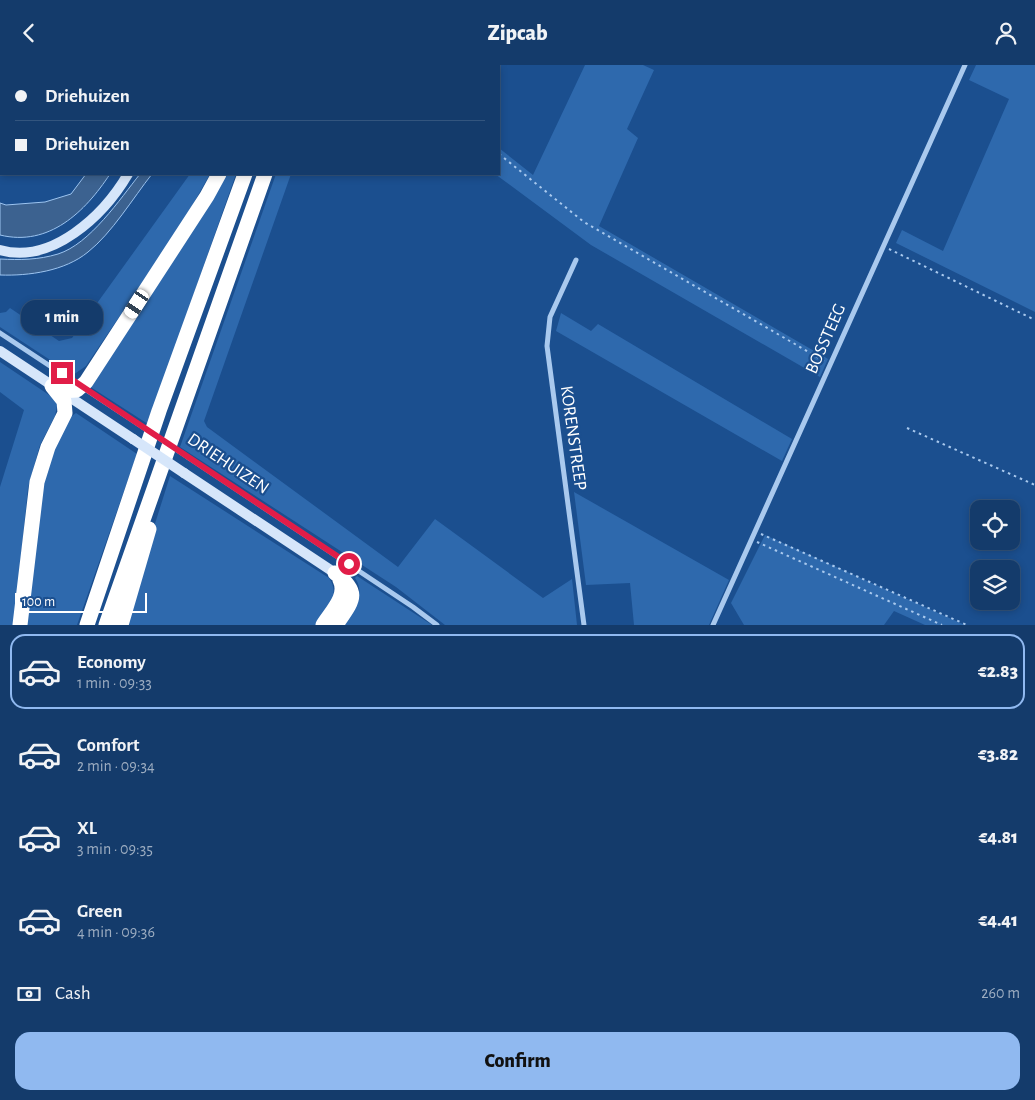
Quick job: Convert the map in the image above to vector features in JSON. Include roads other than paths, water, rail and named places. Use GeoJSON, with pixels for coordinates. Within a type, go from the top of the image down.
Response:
{"type":"FeatureCollection","features":[{"type":"Feature","properties":{"kind":"highway"},"geometry":{"type":"LineString","coordinates":[[56,388],[77,390],[82,387],[207,196],[218,175]]}},
{"type":"Feature","properties":{"kind":"highway"},"geometry":{"type":"LineString","coordinates":[[87,625],[159,411],[245,175]]}},
{"type":"Feature","properties":{"kind":"highway"},"geometry":{"type":"LineString","coordinates":[[106,625],[265,175]]}},
{"type":"Feature","properties":{"kind":"highway"},"geometry":{"type":"LineString","coordinates":[[20,625],[37,482],[48,447],[65,413],[64,401],[56,388]]}},
{"type":"Feature","properties":{"kind":"highway"},"geometry":{"type":"LineString","coordinates":[[121,625],[162,490],[174,430]]}},
{"type":"Feature","properties":{"kind":"highway"},"geometry":{"type":"LineString","coordinates":[[323,625],[342,593],[342,583],[335,573]]}},
{"type":"Feature","properties":{"kind":"highway"},"geometry":{"type":"LineString","coordinates":[[335,573],[348,583],[352,590],[348,607],[336,625]]}},
{"type":"Feature","properties":{"kind":"main road"},"geometry":{"type":"LineString","coordinates":[[0,251],[29,252],[56,245],[74,235],[120,187],[127,175]]}},
{"type":"Feature","properties":{"kind":"main road","name":"DRIEHUIZEN"},"geometry":{"type":"LineString","coordinates":[[0,351],[335,573]]}},
{"type":"Feature","properties":{"kind":"street","name":"BOSSTEEG"},"geometry":{"type":"LineString","coordinates":[[714,625],[964,65]]}},
{"type":"Feature","properties":{"kind":"street","name":"KORENSTREEP"},"geometry":{"type":"LineString","coordinates":[[576,260],[550,317],[548,346],[584,625]]}},
{"type":"Feature","properties":{"kind":"street","name":"DRIEHUIZEN"},"geometry":{"type":"LineString","coordinates":[[0,333],[413,607],[437,625]]}}]}
